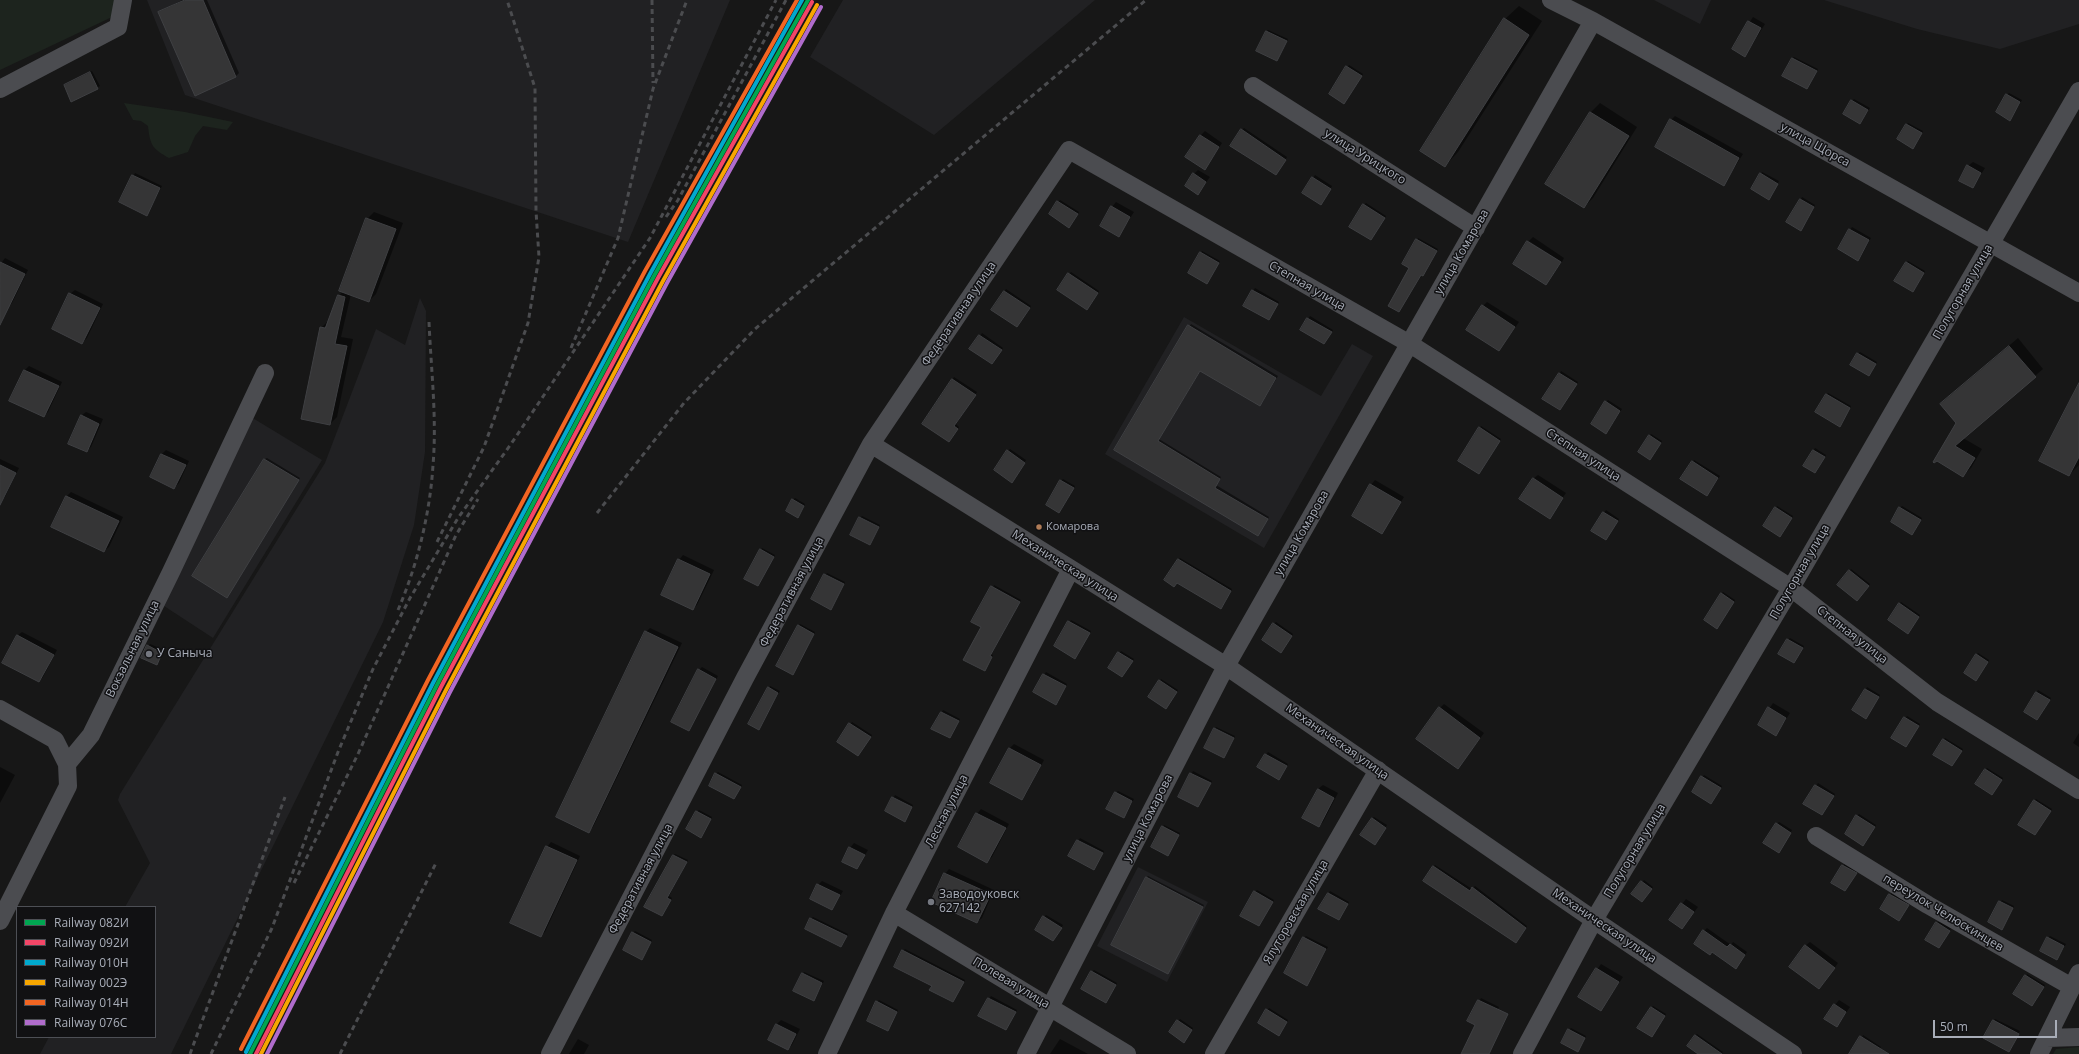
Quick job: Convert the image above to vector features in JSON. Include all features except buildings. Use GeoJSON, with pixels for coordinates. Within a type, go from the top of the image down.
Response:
{"type":"FeatureCollection","features":[{"type":"Feature","properties":{"kind":"street"},"geometry":{"type":"LineString","coordinates":[[0,89],[118,27],[123,0]]}},
{"type":"Feature","properties":{"kind":"street","name":"улица Щорса"},"geometry":{"type":"LineString","coordinates":[[1551,0],[1593,21],[2079,293]]}},
{"type":"Feature","properties":{"kind":"street","name":"улица Комарова"},"geometry":{"type":"LineString","coordinates":[[1026,1054],[1226,666],[1593,21]]}},
{"type":"Feature","properties":{"kind":"street","name":"улица Урицкого"},"geometry":{"type":"LineString","coordinates":[[1253,86],[1476,228]]}},
{"type":"Feature","properties":{"kind":"street","name":"Полугорная улица"},"geometry":{"type":"LineString","coordinates":[[1522,1054],[1594,920],[1791,588],[2079,91]]}},
{"type":"Feature","properties":{"kind":"street","name":"Степная улица"},"geometry":{"type":"LineString","coordinates":[[1069,150],[1410,344],[1791,588],[1937,702],[2079,790]]}},
{"type":"Feature","properties":{"kind":"street","name":"Федеративная улица"},"geometry":{"type":"LineString","coordinates":[[550,1054],[745,678],[872,444],[1069,150]]}},
{"type":"Feature","properties":{"kind":"street","name":"Вокзальная улица"},"geometry":{"type":"LineString","coordinates":[[67,764],[91,735],[181,552],[265,373]]}},
{"type":"Feature","properties":{"kind":"street","name":"Механическая улица"},"geometry":{"type":"LineString","coordinates":[[872,444],[1226,666],[1594,920],[1793,1054]]}},
{"type":"Feature","properties":{"kind":"street","name":"Лесная улица"},"geometry":{"type":"LineString","coordinates":[[827,1054],[894,913],[1071,569]]}},
{"type":"Feature","properties":{"kind":"street"},"geometry":{"type":"LineString","coordinates":[[0,709],[55,740],[67,764],[68,786],[0,921]]}},
{"type":"Feature","properties":{"kind":"street","name":"Ялуторовская улица"},"geometry":{"type":"LineString","coordinates":[[1214,1054],[1378,770]]}},
{"type":"Feature","properties":{"kind":"street","name":"переулок Челюскинцев"},"geometry":{"type":"LineString","coordinates":[[1816,836],[1928,905],[2075,980]]}},
{"type":"Feature","properties":{"kind":"street","name":"Полевая улица"},"geometry":{"type":"LineString","coordinates":[[894,913],[1127,1054]]}},
{"type":"Feature","properties":{"kind":"street"},"geometry":{"type":"LineString","coordinates":[[2043,1046],[2075,980]]}},
{"type":"Feature","properties":{"kind":"street"},"geometry":{"type":"LineString","coordinates":[[2043,1046],[2079,1037]]}},
{"type":"Feature","properties":{"kind":"shaded area"},"geometry":{"type":"Polygon","coordinates":[[[0,0],[115,0],[112,17],[0,70],[0,0]]]}},
{"type":"Feature","properties":{"kind":"shaded area"},"geometry":{"type":"Polygon","coordinates":[[[147,0],[730,0],[628,242],[185,95],[147,0]]]}},
{"type":"Feature","properties":{"kind":"shaded area"},"geometry":{"type":"Polygon","coordinates":[[[843,0],[1095,0],[934,135],[810,57],[843,0]]]}},
{"type":"Feature","properties":{"kind":"shaded area"},"geometry":{"type":"Polygon","coordinates":[[[1654,0],[1711,0],[1700,24],[1654,0]]]}},
{"type":"Feature","properties":{"kind":"shaded area"},"geometry":{"type":"Polygon","coordinates":[[[1824,0],[2079,0],[2079,24],[2000,49],[1917,29],[1824,0]]]}},
{"type":"Feature","properties":{"kind":"shaded area"},"geometry":{"type":"Polygon","coordinates":[[[124,103],[185,112],[233,122],[227,130],[203,126],[195,136],[188,152],[169,158],[153,146],[151,143],[148,126],[141,121],[133,120],[124,103]]]}},
{"type":"Feature","properties":{"kind":"shaded area"},"geometry":{"type":"Polygon","coordinates":[[[420,298],[426,311],[425,452],[414,525],[383,622],[171,1054],[40,1054],[48,1038],[156,1038],[156,906],[126,906],[150,863],[118,800],[120,794],[325,463],[376,329],[405,345],[420,298]]]}},
{"type":"Feature","properties":{"kind":"shaded area"},"geometry":{"type":"Polygon","coordinates":[[[1184,317],[1321,396],[1352,344],[1373,356],[1264,548],[1105,454],[1184,317]]]}},
{"type":"Feature","properties":{"kind":"shaded area"},"geometry":{"type":"Polygon","coordinates":[[[251,417],[322,460],[213,638],[161,604],[251,417]]]}},
{"type":"Feature","properties":{"kind":"shaded area"},"geometry":{"type":"Polygon","coordinates":[[[1138,867],[1208,902],[1167,982],[1097,946],[1138,867]]]}},
{"type":"Feature","properties":{"kind":"shaded area"},"geometry":{"type":"Polygon","coordinates":[[[2079,1047],[2079,1054],[2053,1054],[2056,1049],[2079,1047]]]}},
{"type":"Feature","properties":{"kind":"railway"},"geometry":{"type":"LineString","coordinates":[[437,542],[484,447],[528,323],[539,257],[536,211],[535,88],[507,0]]}},
{"type":"Feature","properties":{"kind":"railway"},"geometry":{"type":"LineString","coordinates":[[652,0],[653,83]]}},
{"type":"Feature","properties":{"kind":"railway"},"geometry":{"type":"LineString","coordinates":[[571,348],[618,238],[653,89],[687,0]]}},
{"type":"Feature","properties":{"kind":"railway"},"geometry":{"type":"LineString","coordinates":[[211,1054],[272,928],[338,752],[373,669],[410,598],[458,518],[511,444],[650,238],[776,0]]}},
{"type":"Feature","properties":{"kind":"railway"},"geometry":{"type":"LineString","coordinates":[[666,217],[678,200],[786,0]]}},
{"type":"Feature","properties":{"kind":"railway"},"geometry":{"type":"LineString","coordinates":[[597,513],[684,403],[755,329],[1146,0]]}},
{"type":"Feature","properties":{"kind":"railway"},"geometry":{"type":"LineString","coordinates":[[398,610],[417,558],[429,502],[434,447],[429,322]]}},
{"type":"Feature","properties":{"kind":"railway"},"geometry":{"type":"LineString","coordinates":[[294,883],[358,754],[456,535],[478,499]]}},
{"type":"Feature","properties":{"kind":"railway"},"geometry":{"type":"LineString","coordinates":[[190,1054],[285,797]]}},
{"type":"Feature","properties":{"kind":"railway"},"geometry":{"type":"LineString","coordinates":[[340,1054],[436,863]]}},
{"type":"Feature","properties":{"kind":"rail line","name":"014Н"},"geometry":{"type":"LineString","coordinates":[[241,1049],[428,680],[645,271],[797,0]]}},
{"type":"Feature","properties":{"kind":"rail line","name":"010Н"},"geometry":{"type":"LineString","coordinates":[[246,1052],[433,683],[650,274],[802,0]]}},
{"type":"Feature","properties":{"kind":"rail line","name":"082И"},"geometry":{"type":"LineString","coordinates":[[250,1054],[437,685],[654,276],[808,0]]}},
{"type":"Feature","properties":{"kind":"rail line","name":"092И"},"geometry":{"type":"LineString","coordinates":[[256,1054],[441,687],[658,278],[812,2]]}},
{"type":"Feature","properties":{"kind":"rail line","name":"002Э"},"geometry":{"type":"LineString","coordinates":[[261,1054],[446,690],[663,281],[817,5]]}},
{"type":"Feature","properties":{"kind":"rail line","name":"076С"},"geometry":{"type":"LineString","coordinates":[[267,1054],[450,692],[667,283],[821,7]]}},
{"type":"Feature","properties":{"kind":"place","name":"Комарова"},"geometry":{"type":"Point","coordinates":[1039,527]}},
{"type":"Feature","properties":{"kind":"place","name":"У Саныча"},"geometry":{"type":"Point","coordinates":[149,654]}},
{"type":"Feature","properties":{"kind":"place","name":"Заводоуковск 627142"},"geometry":{"type":"Point","coordinates":[931,902]}}]}
